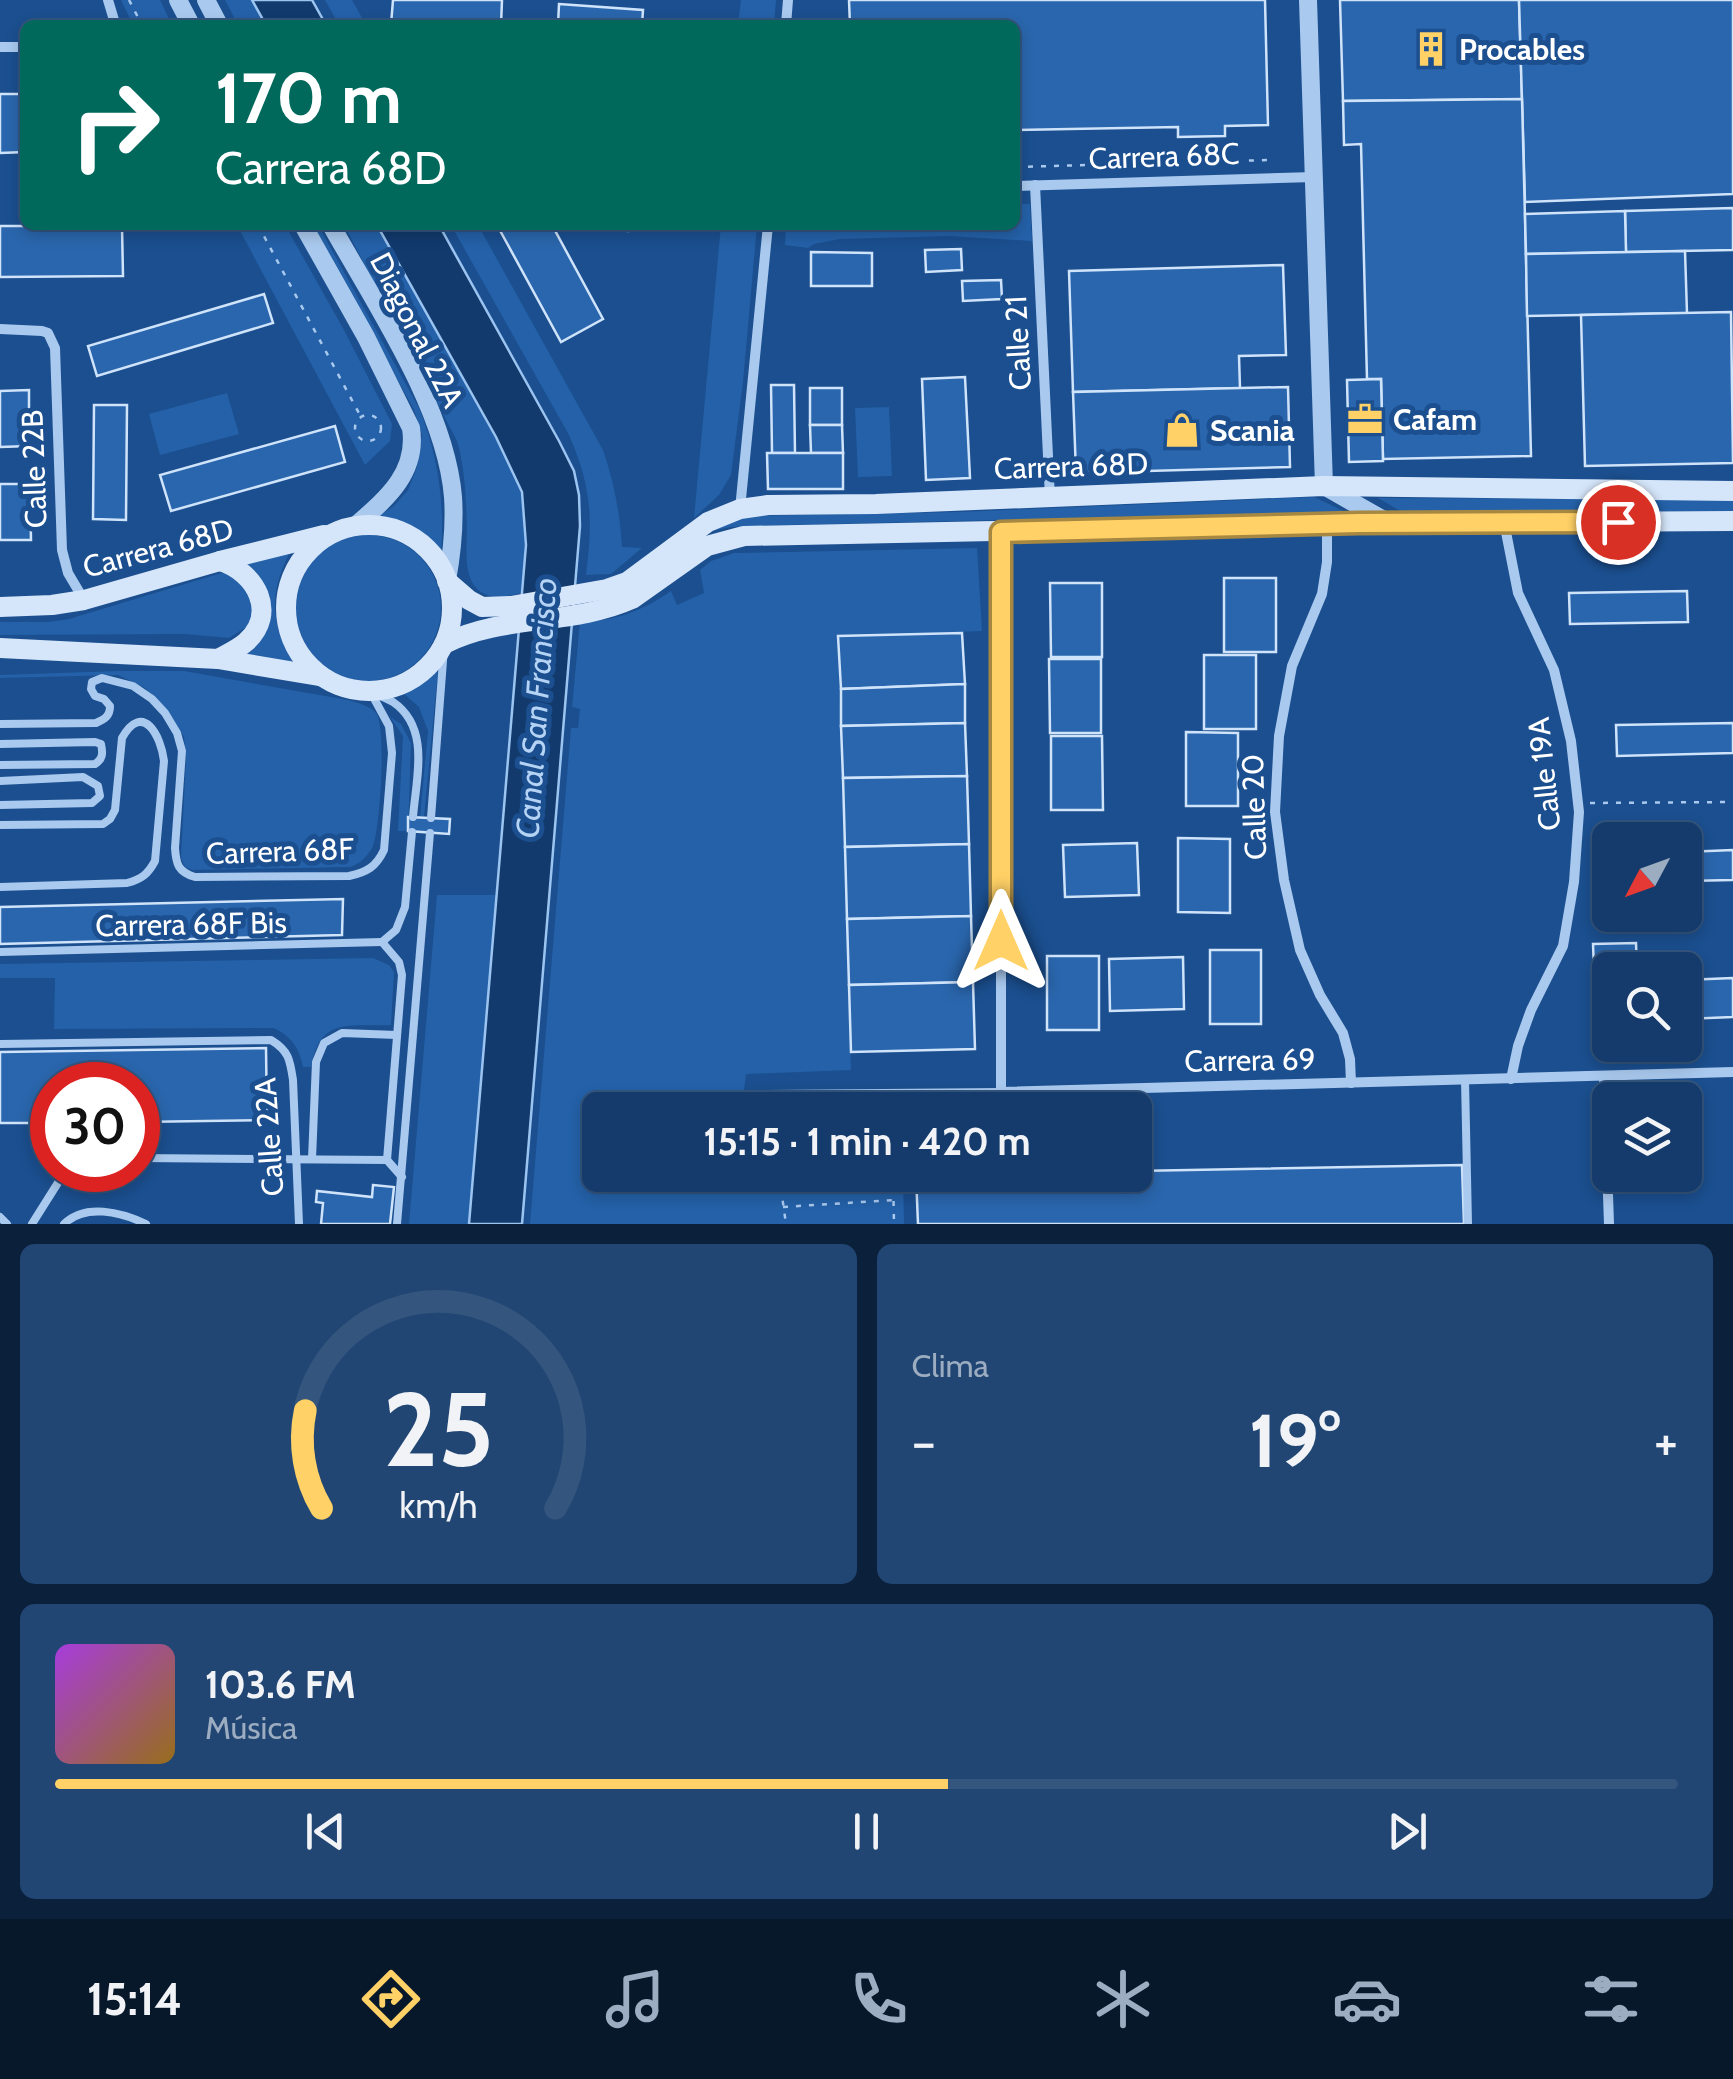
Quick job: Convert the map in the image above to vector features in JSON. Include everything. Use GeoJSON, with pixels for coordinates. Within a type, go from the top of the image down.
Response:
{"type":"FeatureCollection","features":[{"type":"Feature","properties":{"kind":"main road","name":"Carrera 68D"},"geometry":{"type":"LineString","coordinates":[[586,603],[627,582],[708,522],[740,509],[768,505],[1324,486],[1733,491]]}},
{"type":"Feature","properties":{"kind":"main road","name":"Carrera 68D"},"geometry":{"type":"LineString","coordinates":[[444,644],[512,614],[586,603],[618,605],[707,546],[744,536],[1389,523],[1733,522]]}},
{"type":"Feature","properties":{"kind":"main road"},"geometry":{"type":"LineString","coordinates":[[376,525],[416,540],[432,554],[447,581],[450,623],[444,644],[434,660],[411,680],[394,688],[344,688],[321,676],[303,659],[291,637],[286,602],[296,566],[312,546],[330,534],[355,526],[376,525]]}},
{"type":"Feature","properties":{"kind":"main road","name":"Carrera 68D"},"geometry":{"type":"LineString","coordinates":[[0,607],[84,600],[330,534]]}},
{"type":"Feature","properties":{"kind":"main road"},"geometry":{"type":"LineString","coordinates":[[218,659],[245,643],[260,617],[256,587],[235,566],[220,561]]}},
{"type":"Feature","properties":{"kind":"main road","name":"Carrera 68D"},"geometry":{"type":"LineString","coordinates":[[447,581],[476,604],[512,614]]}},
{"type":"Feature","properties":{"kind":"main road"},"geometry":{"type":"LineString","coordinates":[[0,648],[218,659],[321,676]]}},
{"type":"Feature","properties":{"kind":"street"},"geometry":{"type":"LineString","coordinates":[[1308,0],[1324,486],[1389,523]]}},
{"type":"Feature","properties":{"kind":"street","name":"Carrera 68C"},"geometry":{"type":"LineString","coordinates":[[1020,186],[1314,177]]}},
{"type":"Feature","properties":{"kind":"street","name":"Calle 21"},"geometry":{"type":"LineString","coordinates":[[1036,185],[1050,498]]}},
{"type":"Feature","properties":{"kind":"street","name":"Diagonal 22A"},"geometry":{"type":"LineString","coordinates":[[306,230],[411,428],[413,441],[406,472],[389,496],[355,526]]}},
{"type":"Feature","properties":{"kind":"street","name":"Diagonal 22A"},"geometry":{"type":"LineString","coordinates":[[334,230],[403,354],[441,440],[453,493],[453,546],[447,581]]}},
{"type":"Feature","properties":{"kind":"street"},"geometry":{"type":"LineString","coordinates":[[740,509],[768,230]]}},
{"type":"Feature","properties":{"kind":"street","name":"Calle 22B"},"geometry":{"type":"LineString","coordinates":[[0,329],[37,329],[48,334],[56,348],[62,550],[68,574],[84,600]]}},
{"type":"Feature","properties":{"kind":"street","name":"Calle 19A"},"geometry":{"type":"LineString","coordinates":[[1504,522],[1518,592],[1554,670],[1571,741],[1579,812],[1574,882],[1563,946],[1531,1010],[1512,1079]]}},
{"type":"Feature","properties":{"kind":"street","name":"Calle 20"},"geometry":{"type":"LineString","coordinates":[[1327,524],[1328,562],[1322,594],[1292,666],[1279,736],[1275,812],[1284,880],[1300,950],[1343,1034],[1350,1059],[1350,1083]]}},
{"type":"Feature","properties":{"kind":"street"},"geometry":{"type":"LineString","coordinates":[[1001,532],[1001,1092]]}},
{"type":"Feature","properties":{"kind":"street","name":"Carrera 69"},"geometry":{"type":"LineString","coordinates":[[1001,1092],[1733,1072]]}},
{"type":"Feature","properties":{"kind":"street"},"geometry":{"type":"LineString","coordinates":[[1604,1076],[1608,1224]]}},
{"type":"Feature","properties":{"kind":"lane"},"geometry":{"type":"LineString","coordinates":[[431,818],[444,644]]}},
{"type":"Feature","properties":{"kind":"lane","name":"Carrera 68F"},"geometry":{"type":"LineString","coordinates":[[0,724],[96,723],[110,712],[110,706],[95,696],[92,682],[102,678],[133,686],[165,713],[182,752],[175,848],[176,864],[183,873],[194,878],[348,876],[378,864],[384,850],[392,753],[389,726],[370,691]]}},
{"type":"Feature","properties":{"kind":"lane"},"geometry":{"type":"LineString","coordinates":[[370,691],[393,702],[414,726],[418,747],[413,817]]}},
{"type":"Feature","properties":{"kind":"lane"},"geometry":{"type":"LineString","coordinates":[[0,826],[103,824],[114,810],[122,738],[127,728],[145,722],[156,732],[164,761],[155,861],[150,871],[141,879],[127,882],[0,887]]}},
{"type":"Feature","properties":{"kind":"lane"},"geometry":{"type":"LineString","coordinates":[[0,744],[96,742],[101,744],[103,753],[95,764],[0,765]]}},
{"type":"Feature","properties":{"kind":"lane"},"geometry":{"type":"LineString","coordinates":[[0,781],[83,778],[98,786],[100,796],[92,803],[0,805]]}},
{"type":"Feature","properties":{"kind":"lane"},"geometry":{"type":"LineString","coordinates":[[402,1177],[387,1160],[402,975],[399,962],[382,942],[396,930],[405,907],[412,832]]}},
{"type":"Feature","properties":{"kind":"lane"},"geometry":{"type":"LineString","coordinates":[[398,1224],[430,832]]}},
{"type":"Feature","properties":{"kind":"lane","name":"Carrera 68F Bis"},"geometry":{"type":"LineString","coordinates":[[0,952],[382,942]]}},
{"type":"Feature","properties":{"kind":"lane"},"geometry":{"type":"LineString","coordinates":[[312,1159],[316,1062],[324,1044],[342,1033],[397,1035]]}},
{"type":"Feature","properties":{"kind":"lane","name":"Calle 22A"},"geometry":{"type":"LineString","coordinates":[[0,1044],[271,1040],[284,1048],[293,1080],[299,1224]]}},
{"type":"Feature","properties":{"kind":"lane"},"geometry":{"type":"LineString","coordinates":[[1465,1080],[1468,1224]]}},
{"type":"Feature","properties":{"kind":"lane"},"geometry":{"type":"LineString","coordinates":[[160,1158],[387,1160]]}},
{"type":"Feature","properties":{"kind":"lane"},"geometry":{"type":"LineString","coordinates":[[32,1224],[52,1192]]}},
{"type":"Feature","properties":{"kind":"lane"},"geometry":{"type":"LineString","coordinates":[[64,1224],[82,1211],[110,1212],[146,1224]]}},
{"type":"Feature","properties":{"kind":"lane"},"geometry":{"type":"LineString","coordinates":[[0,1217],[7,1224]]}},
{"type":"Feature","properties":{"kind":"path"},"geometry":{"type":"LineString","coordinates":[[1020,167],[1270,160],[1272,178]]}},
{"type":"Feature","properties":{"kind":"path"},"geometry":{"type":"LineString","coordinates":[[261,230],[361,417]]}},
{"type":"Feature","properties":{"kind":"path"},"geometry":{"type":"LineString","coordinates":[[369,415],[379,422],[381,430],[373,440],[358,436],[356,424],[361,417],[369,415]]}},
{"type":"Feature","properties":{"kind":"path"},"geometry":{"type":"LineString","coordinates":[[1589,803],[1733,802]]}},
{"type":"Feature","properties":{"kind":"path"},"geometry":{"type":"LineString","coordinates":[[782,1192],[786,1224]]}},
{"type":"Feature","properties":{"kind":"path"},"geometry":{"type":"LineString","coordinates":[[894,1192],[894,1224]]}},
{"type":"Feature","properties":{"kind":"path"},"geometry":{"type":"LineString","coordinates":[[784,1206],[894,1200]]}},
{"type":"Feature","properties":{"kind":"shaded area"},"geometry":{"type":"Polygon","coordinates":[[[121,0],[160,0],[170,20],[131,20],[121,0]]]}},
{"type":"Feature","properties":{"kind":"shaded area"},"geometry":{"type":"Polygon","coordinates":[[[225,0],[252,0],[263,20],[235,20],[225,0]]]}},
{"type":"Feature","properties":{"kind":"shaded area"},"geometry":{"type":"Polygon","coordinates":[[[325,0],[352,0],[363,20],[336,20],[325,0]]]}},
{"type":"Feature","properties":{"kind":"shaded area"},"geometry":{"type":"Polygon","coordinates":[[[741,0],[776,0],[774,20],[739,20],[741,0]]]}},
{"type":"Feature","properties":{"kind":"shaded area"},"geometry":{"type":"Polygon","coordinates":[[[1020,204],[1030,204],[1032,241],[950,236],[840,239],[808,248],[785,245],[786,230],[1020,230],[1020,204]]]}},
{"type":"Feature","properties":{"kind":"shaded area"},"geometry":{"type":"Polygon","coordinates":[[[240,230],[288,230],[344,330],[392,424],[390,441],[365,465],[240,230]]]}},
{"type":"Feature","properties":{"kind":"shaded area"},"geometry":{"type":"Polygon","coordinates":[[[316,230],[321,230],[419,408],[439,479],[441,554],[401,520],[377,517],[408,490],[417,467],[422,435],[414,410],[316,230]]]}},
{"type":"Feature","properties":{"kind":"shaded area"},"geometry":{"type":"Polygon","coordinates":[[[347,230],[380,230],[496,437],[522,492],[526,545],[522,593],[488,595],[469,576],[465,484],[457,441],[347,230]]]}},
{"type":"Feature","properties":{"kind":"shaded area"},"geometry":{"type":"Polygon","coordinates":[[[454,230],[481,230],[603,450],[616,498],[622,547],[642,548],[611,574],[586,575],[589,504],[569,435],[454,230]]]}},
{"type":"Feature","properties":{"kind":"shaded area"},"geometry":{"type":"Polygon","coordinates":[[[721,230],[757,230],[731,475],[719,495],[694,518],[721,230]]]}},
{"type":"Feature","properties":{"kind":"shaded area"},"geometry":{"type":"Polygon","coordinates":[[[227,393],[239,434],[160,455],[149,414],[227,393]]]}},
{"type":"Feature","properties":{"kind":"shaded area"},"geometry":{"type":"Polygon","coordinates":[[[889,407],[892,476],[858,477],[855,408],[889,407]]]}},
{"type":"Feature","properties":{"kind":"shaded area"},"geometry":{"type":"Polygon","coordinates":[[[1314,497],[1352,515],[788,525],[707,532],[748,516],[959,512],[1314,497]]]}},
{"type":"Feature","properties":{"kind":"shaded area"},"geometry":{"type":"Polygon","coordinates":[[[1378,498],[1733,499],[1733,511],[1402,512],[1378,498]]]}},
{"type":"Feature","properties":{"kind":"shaded area"},"geometry":{"type":"Polygon","coordinates":[[[368,535],[396,540],[420,556],[436,580],[441,608],[436,636],[420,660],[396,676],[368,681],[340,676],[316,660],[300,636],[295,608],[300,580],[316,556],[340,540],[368,535]]]}},
{"type":"Feature","properties":{"kind":"shaded area"},"geometry":{"type":"Polygon","coordinates":[[[293,547],[280,577],[275,604],[280,632],[293,662],[242,653],[262,627],[270,607],[264,587],[239,564],[293,547]]]}},
{"type":"Feature","properties":{"kind":"shaded area"},"geometry":{"type":"Polygon","coordinates":[[[977,548],[982,631],[838,637],[851,1070],[746,1074],[744,1092],[582,1092],[582,1192],[903,1192],[904,1224],[530,1224],[571,728],[578,728],[580,709],[572,707],[580,622],[628,614],[671,591],[677,605],[704,593],[700,570],[711,561],[734,553],[977,548]]]}},
{"type":"Feature","properties":{"kind":"shaded area"},"geometry":{"type":"Polygon","coordinates":[[[228,571],[240,578],[256,608],[248,626],[229,638],[184,634],[0,635],[0,622],[69,619],[228,571]]]}},
{"type":"Feature","properties":{"kind":"shaded area"},"geometry":{"type":"Polygon","coordinates":[[[184,671],[348,700],[373,710],[381,738],[381,778],[376,836],[369,853],[350,867],[185,867],[181,858],[184,737],[145,688],[118,675],[0,678],[184,671]]]}},
{"type":"Feature","properties":{"kind":"shaded area"},"geometry":{"type":"Polygon","coordinates":[[[438,671],[424,817],[420,817],[428,731],[419,707],[404,694],[438,671]]]}},
{"type":"Feature","properties":{"kind":"shaded area"},"geometry":{"type":"Polygon","coordinates":[[[390,717],[401,724],[411,743],[408,831],[398,831],[403,736],[390,717]]]}},
{"type":"Feature","properties":{"kind":"shaded area"},"geometry":{"type":"Polygon","coordinates":[[[437,895],[497,895],[469,1224],[409,1224],[437,895]]]}},
{"type":"Feature","properties":{"kind":"shaded area"},"geometry":{"type":"Polygon","coordinates":[[[373,958],[389,965],[394,972],[391,1025],[350,1026],[329,1032],[321,1039],[311,1067],[303,1067],[294,1044],[274,1028],[54,1029],[55,978],[0,978],[0,964],[373,958]]]}},
{"type":"Feature","properties":{"kind":"water"},"geometry":{"type":"Polygon","coordinates":[[[252,0],[312,0],[323,20],[263,20],[252,0]]]}},
{"type":"Feature","properties":{"kind":"water","name":"Canal San Francisco"},"geometry":{"type":"Polygon","coordinates":[[[380,230],[442,230],[559,441],[574,471],[579,495],[580,526],[522,1224],[469,1224],[526,545],[522,492],[496,437],[380,230]]]}},
{"type":"Feature","properties":{"kind":"building"},"geometry":{"type":"Polygon","coordinates":[[[393,0],[502,0],[501,20],[391,20],[393,0]]]}},
{"type":"Feature","properties":{"kind":"building"},"geometry":{"type":"Polygon","coordinates":[[[849,0],[1265,0],[1268,125],[1225,126],[1225,136],[1178,137],[1178,127],[1020,130],[1020,20],[850,20],[849,0]]]}},
{"type":"Feature","properties":{"kind":"building","name":"Procables"},"geometry":{"type":"Polygon","coordinates":[[[1340,0],[1519,0],[1522,99],[1343,101],[1340,0]]]}},
{"type":"Feature","properties":{"kind":"building"},"geometry":{"type":"Polygon","coordinates":[[[1519,0],[1733,0],[1733,194],[1525,202],[1519,0]]]}},
{"type":"Feature","properties":{"kind":"building"},"geometry":{"type":"Polygon","coordinates":[[[559,4],[643,10],[642,20],[558,20],[559,4]]]}},
{"type":"Feature","properties":{"kind":"building"},"geometry":{"type":"Polygon","coordinates":[[[0,94],[20,94],[20,152],[0,153],[0,94]]]}},
{"type":"Feature","properties":{"kind":"building"},"geometry":{"type":"Polygon","coordinates":[[[1522,99],[1531,456],[1383,459],[1381,379],[1367,379],[1361,144],[1344,145],[1343,101],[1522,99]]]}},
{"type":"Feature","properties":{"kind":"building"},"geometry":{"type":"Polygon","coordinates":[[[1733,208],[1733,250],[1626,252],[1625,211],[1733,208]]]}},
{"type":"Feature","properties":{"kind":"building"},"geometry":{"type":"Polygon","coordinates":[[[1625,211],[1626,252],[1526,254],[1525,214],[1625,211]]]}},
{"type":"Feature","properties":{"kind":"building"},"geometry":{"type":"Polygon","coordinates":[[[0,226],[20,226],[20,230],[122,230],[123,276],[0,277],[0,226]]]}},
{"type":"Feature","properties":{"kind":"building"},"geometry":{"type":"Polygon","coordinates":[[[500,230],[555,230],[603,319],[561,342],[500,230]]]}},
{"type":"Feature","properties":{"kind":"building"},"geometry":{"type":"Polygon","coordinates":[[[961,249],[962,270],[926,272],[925,250],[961,249]]]}},
{"type":"Feature","properties":{"kind":"building"},"geometry":{"type":"Polygon","coordinates":[[[1685,251],[1687,313],[1527,316],[1526,254],[1685,251]]]}},
{"type":"Feature","properties":{"kind":"building"},"geometry":{"type":"Polygon","coordinates":[[[811,252],[872,253],[872,286],[811,286],[811,252]]]}},
{"type":"Feature","properties":{"kind":"building"},"geometry":{"type":"Polygon","coordinates":[[[1283,265],[1286,355],[1239,356],[1240,388],[1073,392],[1069,271],[1283,265]]]}},
{"type":"Feature","properties":{"kind":"building"},"geometry":{"type":"Polygon","coordinates":[[[1001,280],[1002,299],[963,301],[962,281],[1001,280]]]}},
{"type":"Feature","properties":{"kind":"building"},"geometry":{"type":"Polygon","coordinates":[[[264,294],[273,323],[97,376],[88,346],[264,294]]]}},
{"type":"Feature","properties":{"kind":"building"},"geometry":{"type":"Polygon","coordinates":[[[1731,312],[1733,463],[1585,466],[1581,315],[1731,312]]]}},
{"type":"Feature","properties":{"kind":"building"},"geometry":{"type":"Polygon","coordinates":[[[965,377],[970,478],[926,480],[922,379],[965,377]]]}},
{"type":"Feature","properties":{"kind":"building","name":"Cafam"},"geometry":{"type":"Polygon","coordinates":[[[1381,379],[1383,461],[1349,462],[1347,380],[1381,379]]]}},
{"type":"Feature","properties":{"kind":"building"},"geometry":{"type":"Polygon","coordinates":[[[771,385],[794,385],[795,453],[772,453],[771,385]]]}},
{"type":"Feature","properties":{"kind":"building","name":"Scania"},"geometry":{"type":"Polygon","coordinates":[[[1288,387],[1290,467],[1076,473],[1073,392],[1288,387]]]}},
{"type":"Feature","properties":{"kind":"building"},"geometry":{"type":"Polygon","coordinates":[[[810,388],[842,388],[842,425],[810,425],[810,388]]]}},
{"type":"Feature","properties":{"kind":"building"},"geometry":{"type":"Polygon","coordinates":[[[29,390],[29,446],[0,447],[0,391],[29,390]]]}},
{"type":"Feature","properties":{"kind":"building"},"geometry":{"type":"Polygon","coordinates":[[[94,405],[127,405],[126,520],[93,519],[94,405]]]}},
{"type":"Feature","properties":{"kind":"building"},"geometry":{"type":"Polygon","coordinates":[[[810,425],[842,425],[843,453],[811,453],[810,425]]]}},
{"type":"Feature","properties":{"kind":"building"},"geometry":{"type":"Polygon","coordinates":[[[335,426],[345,462],[171,511],[160,475],[335,426]]]}},
{"type":"Feature","properties":{"kind":"building"},"geometry":{"type":"Polygon","coordinates":[[[767,453],[843,453],[843,489],[768,489],[767,453]]]}},
{"type":"Feature","properties":{"kind":"building"},"geometry":{"type":"Polygon","coordinates":[[[0,484],[30,484],[31,540],[0,540],[0,484]]]}},
{"type":"Feature","properties":{"kind":"building"},"geometry":{"type":"Polygon","coordinates":[[[1224,578],[1276,578],[1276,652],[1224,652],[1224,578]]]}},
{"type":"Feature","properties":{"kind":"building"},"geometry":{"type":"Polygon","coordinates":[[[1050,583],[1102,583],[1102,657],[1051,657],[1050,583]]]}},
{"type":"Feature","properties":{"kind":"building"},"geometry":{"type":"Polygon","coordinates":[[[1687,591],[1688,622],[1570,624],[1569,593],[1687,591]]]}},
{"type":"Feature","properties":{"kind":"building"},"geometry":{"type":"Polygon","coordinates":[[[962,633],[965,684],[841,689],[838,636],[962,633]]]}},
{"type":"Feature","properties":{"kind":"building"},"geometry":{"type":"Polygon","coordinates":[[[1204,655],[1256,655],[1256,729],[1204,729],[1204,655]]]}},
{"type":"Feature","properties":{"kind":"building"},"geometry":{"type":"Polygon","coordinates":[[[1049,659],[1101,659],[1101,733],[1050,733],[1049,659]]]}},
{"type":"Feature","properties":{"kind":"building"},"geometry":{"type":"Polygon","coordinates":[[[965,684],[965,723],[841,726],[841,689],[965,684]]]}},
{"type":"Feature","properties":{"kind":"building"},"geometry":{"type":"Polygon","coordinates":[[[965,723],[967,776],[843,778],[841,726],[965,723]]]}},
{"type":"Feature","properties":{"kind":"building"},"geometry":{"type":"Polygon","coordinates":[[[1733,723],[1733,753],[1617,756],[1616,725],[1733,723]]]}},
{"type":"Feature","properties":{"kind":"building"},"geometry":{"type":"Polygon","coordinates":[[[1186,732],[1238,733],[1238,806],[1186,806],[1186,732]]]}},
{"type":"Feature","properties":{"kind":"building"},"geometry":{"type":"Polygon","coordinates":[[[1051,736],[1102,736],[1103,810],[1051,810],[1051,736]]]}},
{"type":"Feature","properties":{"kind":"building"},"geometry":{"type":"Polygon","coordinates":[[[967,776],[969,844],[845,847],[843,778],[967,776]]]}},
{"type":"Feature","properties":{"kind":"building"},"geometry":{"type":"Polygon","coordinates":[[[408,817],[450,819],[449,834],[408,831],[408,817]]]}},
{"type":"Feature","properties":{"kind":"building"},"geometry":{"type":"Polygon","coordinates":[[[1178,838],[1230,839],[1230,913],[1178,912],[1178,838]]]}},
{"type":"Feature","properties":{"kind":"building"},"geometry":{"type":"Polygon","coordinates":[[[1137,843],[1139,895],[1065,897],[1063,845],[1137,843]]]}},
{"type":"Feature","properties":{"kind":"building"},"geometry":{"type":"Polygon","coordinates":[[[969,844],[971,916],[847,919],[845,847],[969,844]]]}},
{"type":"Feature","properties":{"kind":"building"},"geometry":{"type":"Polygon","coordinates":[[[1733,850],[1733,880],[1702,881],[1702,851],[1733,850]]]}},
{"type":"Feature","properties":{"kind":"building"},"geometry":{"type":"Polygon","coordinates":[[[343,899],[342,935],[0,944],[0,907],[343,899]]]}},
{"type":"Feature","properties":{"kind":"building"},"geometry":{"type":"Polygon","coordinates":[[[971,916],[973,982],[849,985],[847,919],[971,916]]]}},
{"type":"Feature","properties":{"kind":"building"},"geometry":{"type":"Polygon","coordinates":[[[1636,943],[1636,952],[1593,952],[1593,944],[1636,943]]]}},
{"type":"Feature","properties":{"kind":"building"},"geometry":{"type":"Polygon","coordinates":[[[1210,950],[1261,950],[1261,1024],[1210,1024],[1210,950]]]}},
{"type":"Feature","properties":{"kind":"building"},"geometry":{"type":"Polygon","coordinates":[[[1047,956],[1099,956],[1099,1030],[1047,1030],[1047,956]]]}},
{"type":"Feature","properties":{"kind":"building"},"geometry":{"type":"Polygon","coordinates":[[[1183,957],[1184,1009],[1110,1011],[1109,959],[1183,957]]]}},
{"type":"Feature","properties":{"kind":"building"},"geometry":{"type":"Polygon","coordinates":[[[1733,978],[1733,1017],[1702,1018],[1702,979],[1733,978]]]}},
{"type":"Feature","properties":{"kind":"building"},"geometry":{"type":"Polygon","coordinates":[[[973,982],[975,1049],[851,1052],[849,985],[973,982]]]}},
{"type":"Feature","properties":{"kind":"building"},"geometry":{"type":"Polygon","coordinates":[[[266,1048],[267,1120],[160,1122],[160,1062],[30,1062],[30,1123],[0,1123],[0,1052],[266,1048]]]}},
{"type":"Feature","properties":{"kind":"building"},"geometry":{"type":"Polygon","coordinates":[[[1462,1165],[1464,1224],[918,1224],[917,1192],[1152,1192],[1152,1171],[1462,1165]]]}},
{"type":"Feature","properties":{"kind":"building"},"geometry":{"type":"Polygon","coordinates":[[[373,1185],[394,1187],[390,1224],[321,1224],[323,1203],[316,1202],[317,1191],[372,1197],[373,1185]]]}},
{"type":"Feature","properties":{"kind":"place","name":"Procables"},"geometry":{"type":"Point","coordinates":[1431,49]}},
{"type":"Feature","properties":{"kind":"place","name":"Cafam"},"geometry":{"type":"Point","coordinates":[1365,419]}},
{"type":"Feature","properties":{"kind":"place","name":"Scania"},"geometry":{"type":"Point","coordinates":[1182,430]}},
{"type":"Feature","properties":{"kind":"route"},"geometry":{"type":"LineString","coordinates":[[1001,941],[1001,532],[1358,523],[1618,522]]}}]}
